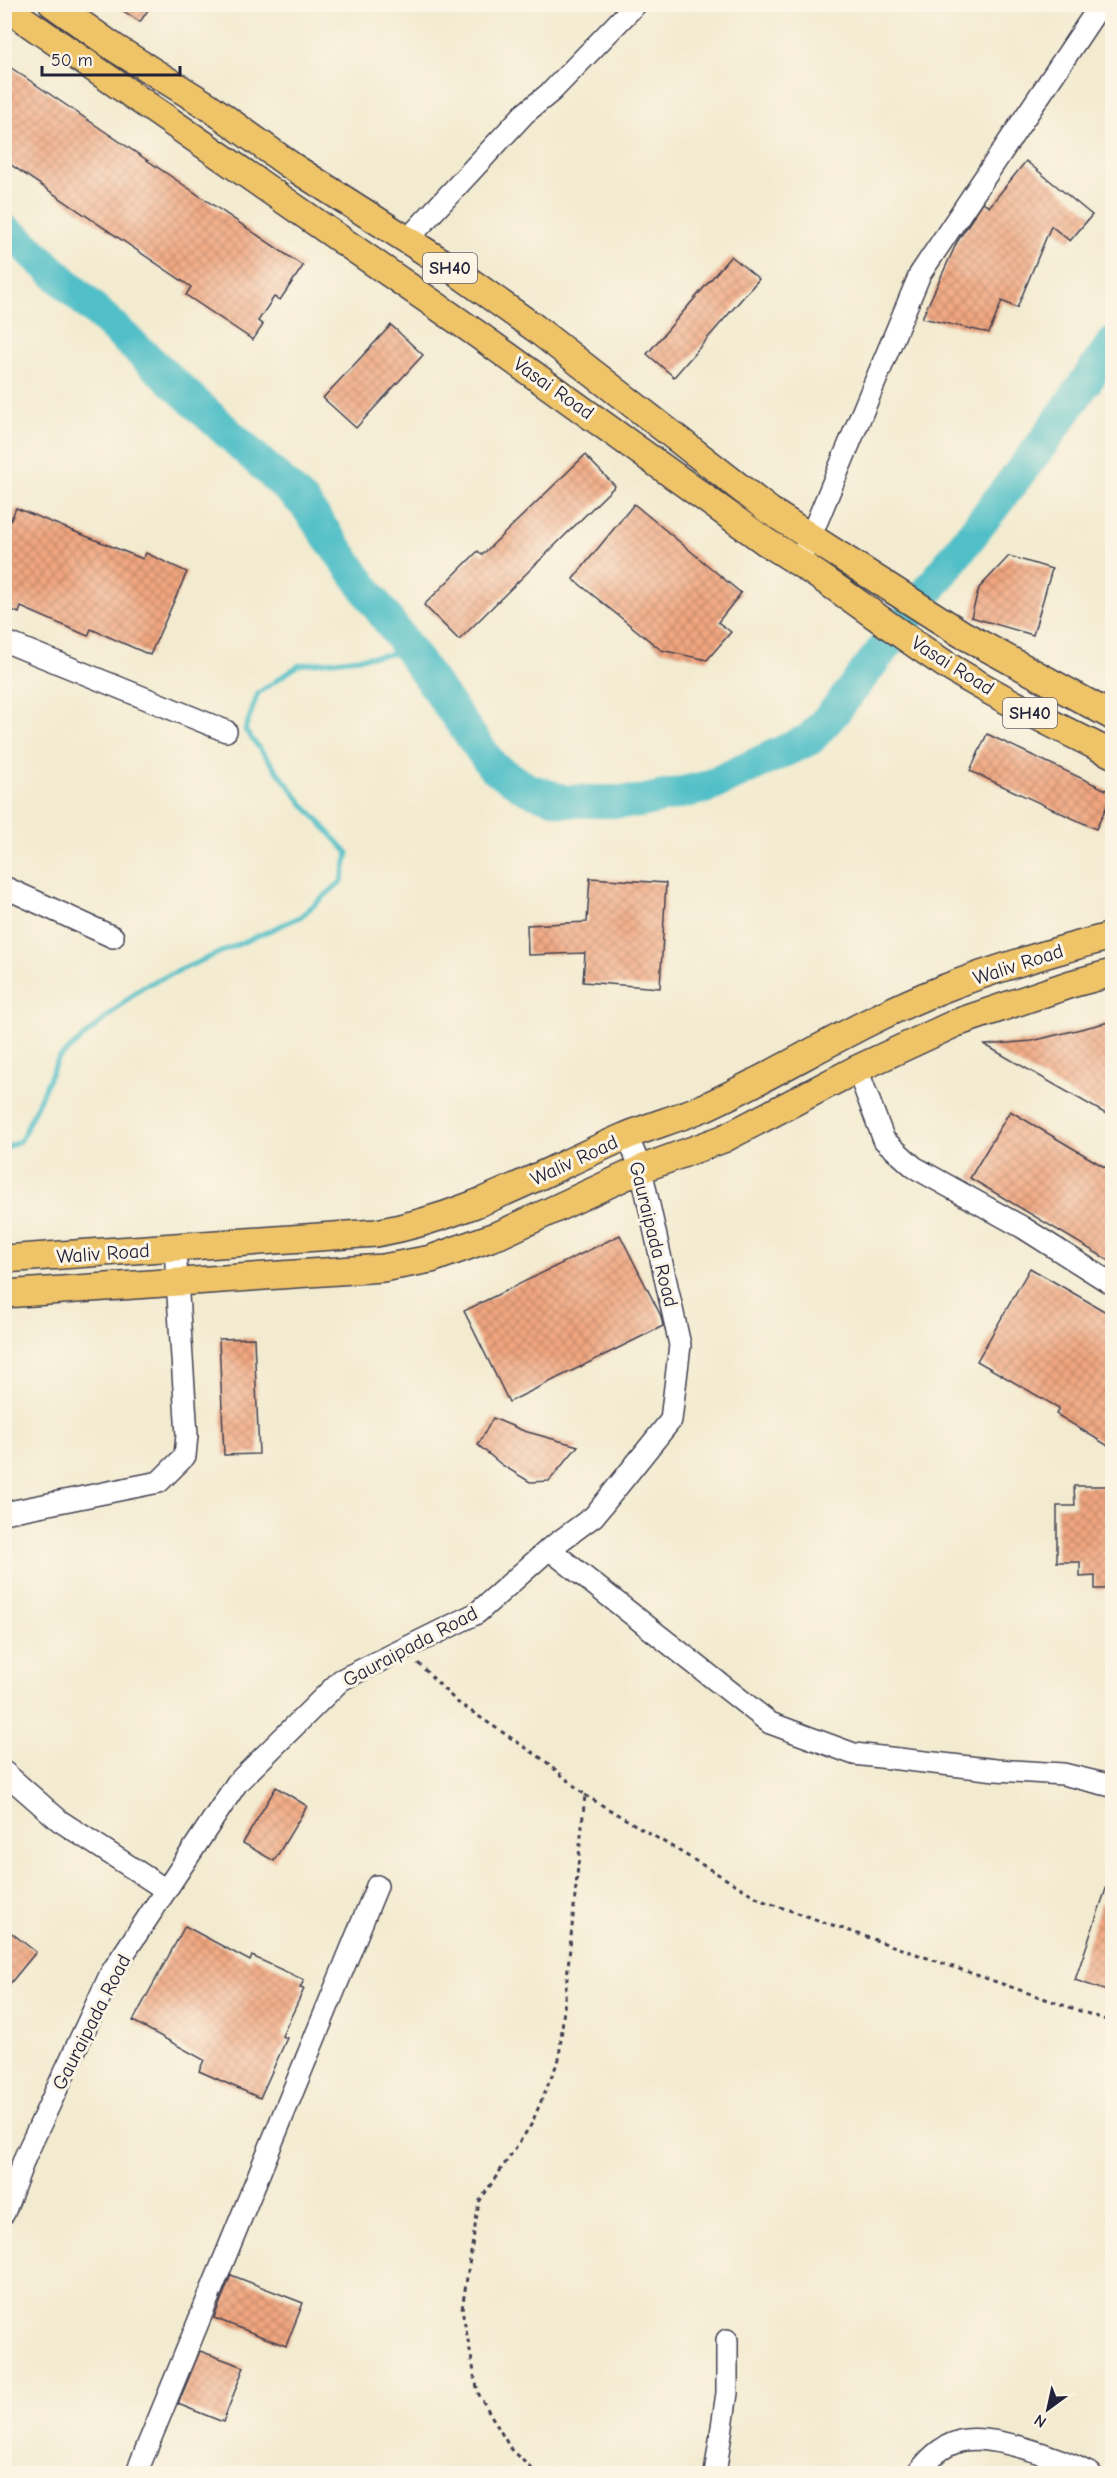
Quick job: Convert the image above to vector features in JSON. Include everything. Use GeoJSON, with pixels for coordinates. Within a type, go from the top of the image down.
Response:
{"type":"FeatureCollection","features":[{"type":"Feature","properties":{"kind":"main road","name":"Vasai Road"},"geometry":{"type":"LineString","coordinates":[[53,4],[115,48],[208,106],[290,165],[407,240],[535,328],[682,445],[950,667],[1043,720],[1113,754]]}},
{"type":"Feature","properties":{"kind":"main road","name":"Vasai Road"},"geometry":{"type":"LineString","coordinates":[[4,6],[477,334],[766,542],[814,556],[1113,716]]}},
{"type":"Feature","properties":{"kind":"main road","name":"Waliv Road"},"geometry":{"type":"LineString","coordinates":[[4,1259],[175,1249],[376,1233],[419,1225],[484,1202],[627,1136],[705,1107],[837,1038],[940,990],[1057,950],[1113,936]]}},
{"type":"Feature","properties":{"kind":"main road","name":"Waliv Road"},"geometry":{"type":"LineString","coordinates":[[4,1294],[178,1284],[383,1268],[431,1259],[501,1234],[642,1169],[723,1139],[856,1069],[956,1023],[1071,984],[1113,973]]}},
{"type":"Feature","properties":{"kind":"street"},"geometry":{"type":"LineString","coordinates":[[407,240],[524,114],[552,91],[636,4]]}},
{"type":"Feature","properties":{"kind":"street"},"geometry":{"type":"LineString","coordinates":[[814,556],[920,273],[1101,4]]}},
{"type":"Feature","properties":{"kind":"street"},"geometry":{"type":"LineString","coordinates":[[4,641],[226,731]]}},
{"type":"Feature","properties":{"kind":"street"},"geometry":{"type":"LineString","coordinates":[[4,887],[113,937]]}},
{"type":"Feature","properties":{"kind":"street"},"geometry":{"type":"LineString","coordinates":[[856,1069],[884,1140],[914,1167],[1022,1227],[1113,1284]]}},
{"type":"Feature","properties":{"kind":"street","name":"Gauraipada Road"},"geometry":{"type":"LineString","coordinates":[[4,2213],[25,2157],[111,1973],[237,1783],[341,1680],[477,1613],[549,1549],[594,1516],[671,1420],[680,1345],[642,1169],[627,1136]]}},
{"type":"Feature","properties":{"kind":"street"},"geometry":{"type":"LineString","coordinates":[[4,1513],[159,1482],[185,1456],[187,1435],[175,1249]]}},
{"type":"Feature","properties":{"kind":"street"},"geometry":{"type":"LineString","coordinates":[[549,1549],[770,1723],[854,1754],[996,1770],[1063,1774],[1113,1786]]}},
{"type":"Feature","properties":{"kind":"street"},"geometry":{"type":"LineString","coordinates":[[4,1772],[60,1821],[166,1890]]}},
{"type":"Feature","properties":{"kind":"street"},"geometry":{"type":"LineString","coordinates":[[136,2474],[377,1886]]}},
{"type":"Feature","properties":{"kind":"street"},"geometry":{"type":"LineString","coordinates":[[715,2474],[727,2393],[727,2340]]}},
{"type":"Feature","properties":{"kind":"street"},"geometry":{"type":"LineString","coordinates":[[917,2474],[941,2448],[959,2441],[980,2439],[1059,2457],[1091,2474]]}},
{"type":"Feature","properties":{"kind":"path"},"geometry":{"type":"LineString","coordinates":[[404,1649],[456,1702],[544,1760],[585,1795],[763,1901],[1113,2022]]}},
{"type":"Feature","properties":{"kind":"path"},"geometry":{"type":"LineString","coordinates":[[538,2474],[512,2451],[478,2393],[462,2309],[479,2202],[531,2125],[559,2059],[585,1795]]}},
{"type":"Feature","properties":{"kind":"building"},"geometry":{"type":"Polygon","coordinates":[[[113,4],[152,4],[140,22],[113,4]]]}},
{"type":"Feature","properties":{"kind":"building"},"geometry":{"type":"Polygon","coordinates":[[[4,63],[303,266],[280,300],[274,297],[258,321],[263,325],[253,340],[186,295],[191,287],[4,160],[4,63]]]}},
{"type":"Feature","properties":{"kind":"building"},"geometry":{"type":"Polygon","coordinates":[[[1026,161],[1092,215],[1070,241],[1051,226],[1017,308],[1002,301],[989,333],[922,318],[957,242],[983,202],[989,207],[1026,161]]]}},
{"type":"Feature","properties":{"kind":"building"},"geometry":{"type":"Polygon","coordinates":[[[731,256],[759,279],[674,377],[647,354],[731,256]]]}},
{"type":"Feature","properties":{"kind":"building"},"geometry":{"type":"Polygon","coordinates":[[[391,325],[423,355],[356,428],[323,398],[391,325]]]}},
{"type":"Feature","properties":{"kind":"building"},"geometry":{"type":"Polygon","coordinates":[[[585,455],[615,486],[459,640],[424,605],[478,551],[482,555],[585,455]]]}},
{"type":"Feature","properties":{"kind":"building"},"geometry":{"type":"Polygon","coordinates":[[[634,504],[741,593],[718,622],[731,632],[707,660],[661,650],[573,579],[634,504]]]}},
{"type":"Feature","properties":{"kind":"building"},"geometry":{"type":"Polygon","coordinates":[[[16,508],[143,559],[146,553],[187,572],[150,655],[91,629],[88,636],[21,607],[19,613],[4,607],[4,536],[16,508]]]}},
{"type":"Feature","properties":{"kind":"building"},"geometry":{"type":"Polygon","coordinates":[[[1009,556],[1052,569],[1033,635],[971,617],[979,588],[1009,556]]]}},
{"type":"Feature","properties":{"kind":"building"},"geometry":{"type":"Polygon","coordinates":[[[987,734],[1113,793],[1096,829],[970,771],[987,734]]]}},
{"type":"Feature","properties":{"kind":"building"},"geometry":{"type":"Polygon","coordinates":[[[590,878],[666,883],[660,988],[583,982],[585,953],[528,955],[527,925],[587,922],[590,878]]]}},
{"type":"Feature","properties":{"kind":"building"},"geometry":{"type":"Polygon","coordinates":[[[1113,1021],[1113,1118],[985,1045],[1032,1041],[1113,1021]]]}},
{"type":"Feature","properties":{"kind":"building"},"geometry":{"type":"Polygon","coordinates":[[[1010,1111],[1113,1172],[1113,1263],[970,1178],[1010,1111]]]}},
{"type":"Feature","properties":{"kind":"building"},"geometry":{"type":"Polygon","coordinates":[[[620,1235],[661,1316],[663,1326],[509,1402],[464,1311],[620,1235]]]}},
{"type":"Feature","properties":{"kind":"building"},"geometry":{"type":"Polygon","coordinates":[[[1030,1268],[1113,1316],[1113,1449],[1056,1414],[1059,1408],[977,1361],[1030,1268]]]}},
{"type":"Feature","properties":{"kind":"building"},"geometry":{"type":"Polygon","coordinates":[[[254,1338],[259,1454],[224,1455],[219,1339],[254,1338]]]}},
{"type":"Feature","properties":{"kind":"building"},"geometry":{"type":"Polygon","coordinates":[[[493,1418],[524,1431],[578,1446],[549,1481],[530,1482],[502,1465],[478,1445],[493,1418]]]}},
{"type":"Feature","properties":{"kind":"building"},"geometry":{"type":"Polygon","coordinates":[[[1074,1486],[1113,1486],[1113,1589],[1095,1589],[1095,1576],[1080,1577],[1080,1562],[1057,1562],[1057,1506],[1075,1506],[1074,1486]]]}},
{"type":"Feature","properties":{"kind":"building"},"geometry":{"type":"Polygon","coordinates":[[[276,1787],[307,1806],[274,1861],[243,1843],[276,1787]]]}},
{"type":"Feature","properties":{"kind":"building"},"geometry":{"type":"Polygon","coordinates":[[[1110,1877],[1113,1878],[1113,1993],[1075,1980],[1110,1877]]]}},
{"type":"Feature","properties":{"kind":"building"},"geometry":{"type":"Polygon","coordinates":[[[185,1926],[250,1961],[252,1956],[304,1980],[300,1988],[304,1989],[282,2036],[287,2038],[260,2098],[199,2071],[204,2060],[133,2021],[185,1926]]]}},
{"type":"Feature","properties":{"kind":"building"},"geometry":{"type":"Polygon","coordinates":[[[4,1927],[36,1952],[4,1991],[4,1927]]]}},
{"type":"Feature","properties":{"kind":"building"},"geometry":{"type":"Polygon","coordinates":[[[231,2275],[303,2303],[286,2346],[214,2318],[231,2275]]]}},
{"type":"Feature","properties":{"kind":"building"},"geometry":{"type":"Polygon","coordinates":[[[200,2351],[244,2367],[223,2422],[178,2404],[200,2351]]]}},
{"type":"Feature","properties":{"kind":"waterway"},"geometry":{"type":"LineString","coordinates":[[4,230],[19,240],[304,503],[493,767],[527,789],[564,801],[638,802],[707,787],[810,739],[835,711],[1045,440],[1112,344]]}},
{"type":"Feature","properties":{"kind":"waterway"},"geometry":{"type":"LineString","coordinates":[[4,1149],[21,1140],[58,1059],[142,987],[300,917],[342,881],[348,853],[303,804],[245,730],[258,693],[299,665],[410,652]]}}]}
